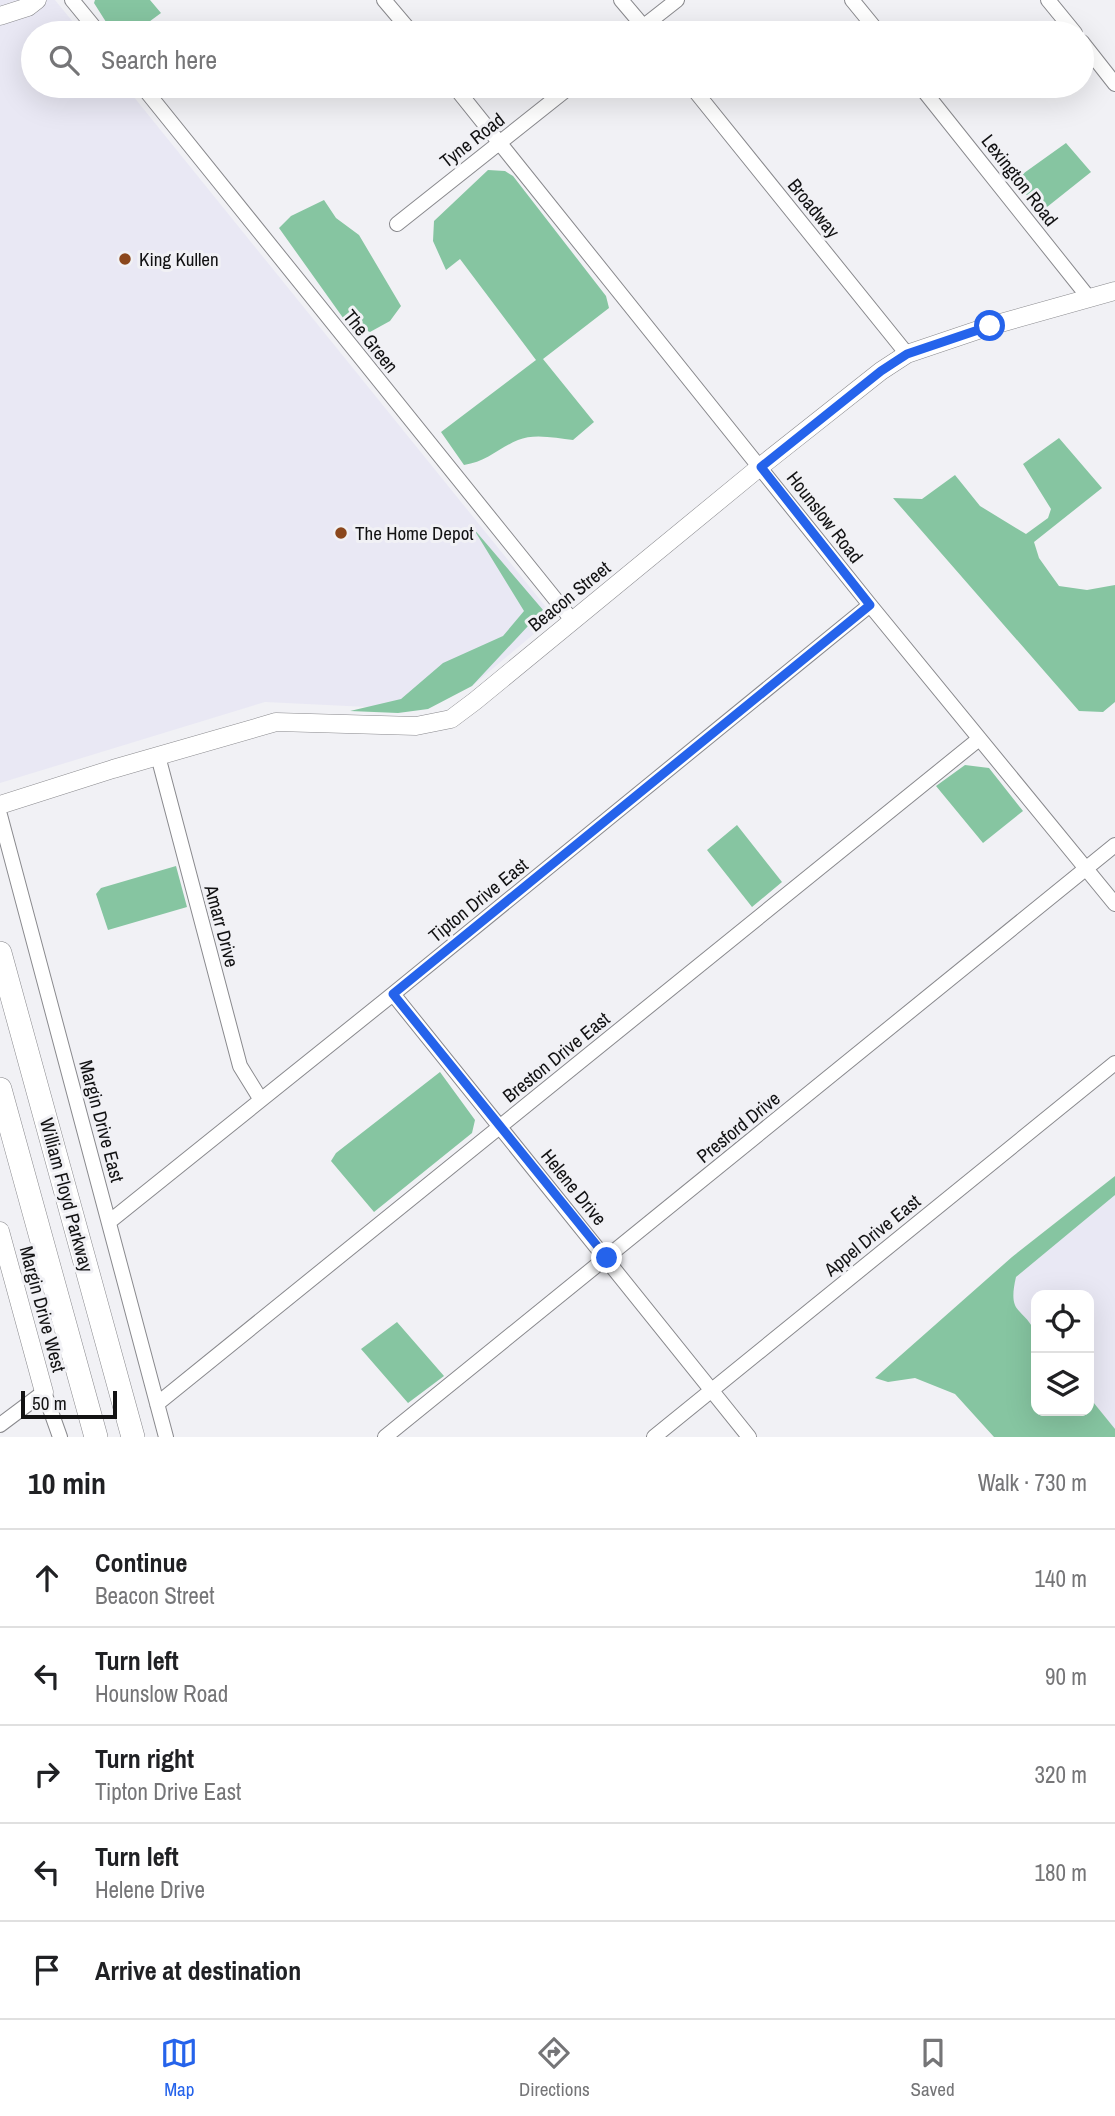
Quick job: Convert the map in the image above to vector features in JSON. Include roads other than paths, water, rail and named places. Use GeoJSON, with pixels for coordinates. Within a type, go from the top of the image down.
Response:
{"type":"FeatureCollection","features":[{"type":"Feature","properties":{"kind":"highway","name":"William Floyd Parkway"},"geometry":{"type":"LineString","coordinates":[[0,953],[133,1437]]}},
{"type":"Feature","properties":{"kind":"highway","name":"William Floyd Parkway"},"geometry":{"type":"LineString","coordinates":[[0,1089],[96,1437]]}},
{"type":"Feature","properties":{"kind":"street"},"geometry":{"type":"LineString","coordinates":[[0,16],[28,7],[37,0]]}},
{"type":"Feature","properties":{"kind":"street"},"geometry":{"type":"LineString","coordinates":[[72,0],[90,21]]}},
{"type":"Feature","properties":{"kind":"street"},"geometry":{"type":"LineString","coordinates":[[384,0],[401,21]]}},
{"type":"Feature","properties":{"kind":"street"},"geometry":{"type":"LineString","coordinates":[[621,0],[636,21]]}},
{"type":"Feature","properties":{"kind":"street"},"geometry":{"type":"LineString","coordinates":[[654,21],[677,0]]}},
{"type":"Feature","properties":{"kind":"street"},"geometry":{"type":"LineString","coordinates":[[852,0],[869,21]]}},
{"type":"Feature","properties":{"kind":"street"},"geometry":{"type":"LineString","coordinates":[[1048,0],[1065,21]]}},
{"type":"Feature","properties":{"kind":"street"},"geometry":{"type":"LineString","coordinates":[[1094,57],[1115,84]]}},
{"type":"Feature","properties":{"kind":"street","name":"The Green"},"geometry":{"type":"LineString","coordinates":[[152,98],[572,620]]}},
{"type":"Feature","properties":{"kind":"street","name":"Hounslow Road"},"geometry":{"type":"LineString","coordinates":[[464,98],[870,605],[1115,904]]}},
{"type":"Feature","properties":{"kind":"street","name":"Tyne Road"},"geometry":{"type":"LineString","coordinates":[[397,224],[556,98]]}},
{"type":"Feature","properties":{"kind":"street","name":"Broadway"},"geometry":{"type":"LineString","coordinates":[[701,98],[907,354]]}},
{"type":"Feature","properties":{"kind":"street","name":"Lexington Road"},"geometry":{"type":"LineString","coordinates":[[930,98],[1089,298]]}},
{"type":"Feature","properties":{"kind":"street","name":"Beacon Street"},"geometry":{"type":"LineString","coordinates":[[0,805],[276,722],[416,726],[451,719],[761,467],[881,371],[907,354],[979,329],[1115,291]]}},
{"type":"Feature","properties":{"kind":"street","name":"Tipton Drive East"},"geometry":{"type":"LineString","coordinates":[[109,1222],[870,605]]}},
{"type":"Feature","properties":{"kind":"street","name":"Breston Drive East"},"geometry":{"type":"LineString","coordinates":[[157,1404],[979,738]]}},
{"type":"Feature","properties":{"kind":"street","name":"Amarr Drive"},"geometry":{"type":"LineString","coordinates":[[158,756],[240,1066],[261,1100]]}},
{"type":"Feature","properties":{"kind":"street","name":"Margin Drive East"},"geometry":{"type":"LineString","coordinates":[[0,815],[166,1437]]}},
{"type":"Feature","properties":{"kind":"street","name":"Presford Drive"},"geometry":{"type":"LineString","coordinates":[[385,1437],[1115,845]]}},
{"type":"Feature","properties":{"kind":"street","name":"Helene Drive"},"geometry":{"type":"LineString","coordinates":[[393,994],[749,1437]]}},
{"type":"Feature","properties":{"kind":"street","name":"Appel Drive East"},"geometry":{"type":"LineString","coordinates":[[654,1437],[1115,1063]]}},
{"type":"Feature","properties":{"kind":"street","name":"Margin Drive West"},"geometry":{"type":"LineString","coordinates":[[0,1231],[44,1392],[60,1437]]}},
{"type":"Feature","properties":{"kind":"street"},"geometry":{"type":"LineString","coordinates":[[0,1425],[44,1392]]}},
{"type":"Feature","properties":{"kind":"place","name":"King Kullen"},"geometry":{"type":"Point","coordinates":[125,259]}},
{"type":"Feature","properties":{"kind":"place","name":"The Home Depot"},"geometry":{"type":"Point","coordinates":[341,533]}}]}
